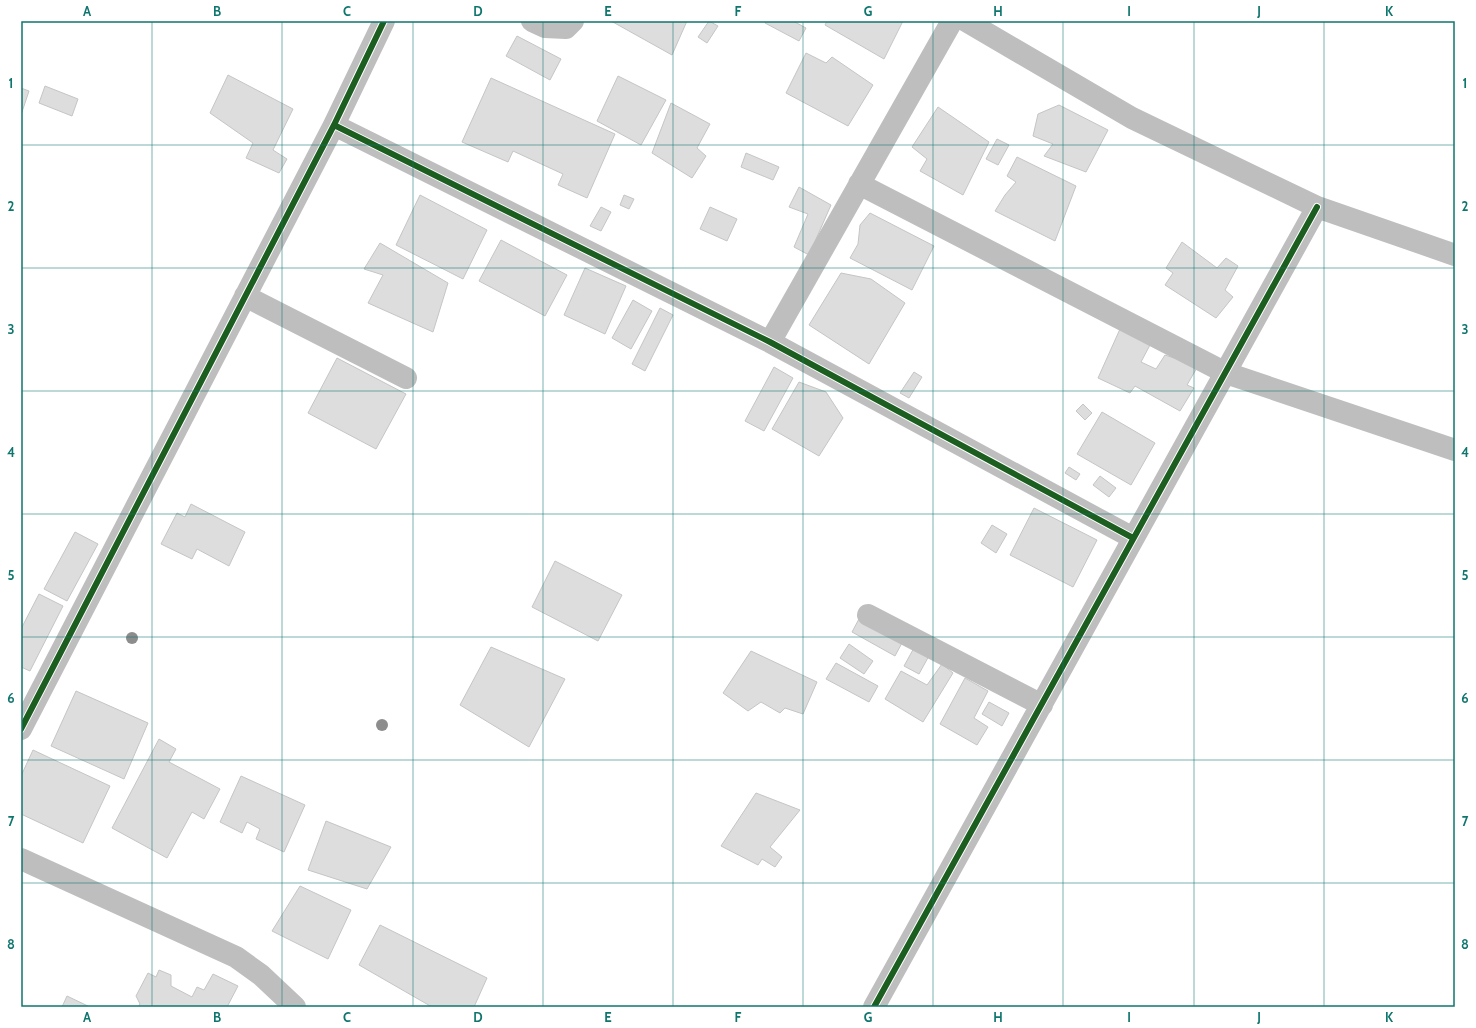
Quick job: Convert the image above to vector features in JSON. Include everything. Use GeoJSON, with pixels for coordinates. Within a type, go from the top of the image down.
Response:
{"type":"FeatureCollection","features":[{"type":"Feature","properties":{"kind":"street"},"geometry":{"type":"LineString","coordinates":[[21,729],[334,125],[384,21]]}},
{"type":"Feature","properties":{"kind":"street"},"geometry":{"type":"LineString","coordinates":[[532,21],[545,27],[566,28],[573,21]]}},
{"type":"Feature","properties":{"kind":"street"},"geometry":{"type":"LineString","coordinates":[[770,342],[952,21]]}},
{"type":"Feature","properties":{"kind":"street"},"geometry":{"type":"LineString","coordinates":[[966,21],[1132,118],[1317,206],[1455,255]]}},
{"type":"Feature","properties":{"kind":"street"},"geometry":{"type":"LineString","coordinates":[[334,125],[770,342],[1133,538]]}},
{"type":"Feature","properties":{"kind":"street"},"geometry":{"type":"LineString","coordinates":[[859,184],[1226,373],[1455,450]]}},
{"type":"Feature","properties":{"kind":"street"},"geometry":{"type":"LineString","coordinates":[[874,1007],[1317,206]]}},
{"type":"Feature","properties":{"kind":"street"},"geometry":{"type":"LineString","coordinates":[[245,296],[406,378]]}},
{"type":"Feature","properties":{"kind":"street"},"geometry":{"type":"LineString","coordinates":[[868,615],[1042,705]]}},
{"type":"Feature","properties":{"kind":"street"},"geometry":{"type":"LineString","coordinates":[[21,859],[236,957],[261,975],[295,1007]]}},
{"type":"Feature","properties":{"kind":"building"},"geometry":{"type":"Polygon","coordinates":[[[611,21],[687,21],[672,55],[611,21]]]}},
{"type":"Feature","properties":{"kind":"building"},"geometry":{"type":"Polygon","coordinates":[[[709,21],[718,26],[707,43],[698,37],[709,21]]]}},
{"type":"Feature","properties":{"kind":"building"},"geometry":{"type":"Polygon","coordinates":[[[766,21],[793,21],[806,28],[799,41],[765,23],[766,21]]]}},
{"type":"Feature","properties":{"kind":"building"},"geometry":{"type":"Polygon","coordinates":[[[827,21],[903,21],[884,59],[825,25],[827,21]]]}},
{"type":"Feature","properties":{"kind":"building"},"geometry":{"type":"Polygon","coordinates":[[[517,36],[561,59],[550,80],[506,56],[517,36]]]}},
{"type":"Feature","properties":{"kind":"building"},"geometry":{"type":"Polygon","coordinates":[[[806,53],[826,63],[832,57],[873,85],[848,126],[786,93],[806,53]]]}},
{"type":"Feature","properties":{"kind":"building"},"geometry":{"type":"Polygon","coordinates":[[[228,75],[293,109],[273,150],[287,159],[279,173],[246,158],[253,143],[210,113],[228,75]]]}},
{"type":"Feature","properties":{"kind":"building"},"geometry":{"type":"Polygon","coordinates":[[[618,76],[666,100],[641,145],[597,121],[618,76]]]}},
{"type":"Feature","properties":{"kind":"building"},"geometry":{"type":"Polygon","coordinates":[[[491,78],[615,134],[587,198],[558,185],[563,174],[513,151],[508,162],[462,142],[491,78]]]}},
{"type":"Feature","properties":{"kind":"building"},"geometry":{"type":"Polygon","coordinates":[[[45,86],[78,99],[72,116],[39,103],[45,86]]]}},
{"type":"Feature","properties":{"kind":"building"},"geometry":{"type":"Polygon","coordinates":[[[21,88],[29,91],[21,115],[21,88]]]}},
{"type":"Feature","properties":{"kind":"building"},"geometry":{"type":"Polygon","coordinates":[[[671,103],[710,124],[697,148],[706,156],[692,178],[652,153],[671,103]]]}},
{"type":"Feature","properties":{"kind":"building"},"geometry":{"type":"Polygon","coordinates":[[[1059,105],[1108,130],[1086,172],[1044,156],[1053,144],[1033,136],[1038,114],[1059,105]]]}},
{"type":"Feature","properties":{"kind":"building"},"geometry":{"type":"Polygon","coordinates":[[[938,107],[989,142],[963,195],[920,171],[927,159],[912,147],[938,107]]]}},
{"type":"Feature","properties":{"kind":"building"},"geometry":{"type":"Polygon","coordinates":[[[997,139],[1009,145],[998,165],[986,159],[997,139]]]}},
{"type":"Feature","properties":{"kind":"building"},"geometry":{"type":"Polygon","coordinates":[[[746,153],[779,167],[773,180],[741,167],[746,153]]]}},
{"type":"Feature","properties":{"kind":"building"},"geometry":{"type":"Polygon","coordinates":[[[1017,157],[1076,186],[1055,241],[995,211],[1005,195],[1016,182],[1007,176],[1017,157]]]}},
{"type":"Feature","properties":{"kind":"building"},"geometry":{"type":"Polygon","coordinates":[[[799,187],[831,205],[809,255],[794,247],[808,214],[789,207],[799,187]]]}},
{"type":"Feature","properties":{"kind":"building"},"geometry":{"type":"Polygon","coordinates":[[[420,195],[487,230],[463,279],[396,245],[420,195]]]}},
{"type":"Feature","properties":{"kind":"building"},"geometry":{"type":"Polygon","coordinates":[[[624,195],[634,199],[629,209],[620,205],[624,195]]]}},
{"type":"Feature","properties":{"kind":"building"},"geometry":{"type":"Polygon","coordinates":[[[601,207],[611,212],[601,231],[590,226],[601,207]]]}},
{"type":"Feature","properties":{"kind":"building"},"geometry":{"type":"Polygon","coordinates":[[[710,207],[737,219],[727,241],[700,229],[710,207]]]}},
{"type":"Feature","properties":{"kind":"building"},"geometry":{"type":"Polygon","coordinates":[[[870,213],[934,246],[912,290],[850,258],[858,244],[860,225],[870,213]]]}},
{"type":"Feature","properties":{"kind":"building"},"geometry":{"type":"Polygon","coordinates":[[[501,240],[567,275],[545,316],[479,281],[501,240]]]}},
{"type":"Feature","properties":{"kind":"building"},"geometry":{"type":"Polygon","coordinates":[[[1182,242],[1217,268],[1226,258],[1238,266],[1225,290],[1233,297],[1216,318],[1165,285],[1173,273],[1166,268],[1182,242]]]}},
{"type":"Feature","properties":{"kind":"building"},"geometry":{"type":"Polygon","coordinates":[[[380,243],[448,283],[433,332],[368,303],[383,275],[364,269],[380,243]]]}},
{"type":"Feature","properties":{"kind":"building"},"geometry":{"type":"Polygon","coordinates":[[[585,268],[626,286],[605,334],[564,315],[585,268]]]}},
{"type":"Feature","properties":{"kind":"building"},"geometry":{"type":"Polygon","coordinates":[[[841,273],[871,279],[905,303],[869,364],[809,325],[841,273]]]}},
{"type":"Feature","properties":{"kind":"building"},"geometry":{"type":"Polygon","coordinates":[[[633,300],[652,311],[631,349],[612,338],[633,300]]]}},
{"type":"Feature","properties":{"kind":"building"},"geometry":{"type":"Polygon","coordinates":[[[660,308],[673,315],[645,371],[632,364],[660,308]]]}},
{"type":"Feature","properties":{"kind":"building"},"geometry":{"type":"Polygon","coordinates":[[[1120,329],[1150,345],[1141,362],[1156,369],[1165,355],[1198,366],[1187,385],[1194,388],[1180,411],[1135,386],[1130,393],[1098,378],[1120,329]]]}},
{"type":"Feature","properties":{"kind":"building"},"geometry":{"type":"Polygon","coordinates":[[[337,358],[406,394],[376,449],[308,413],[337,358]]]}},
{"type":"Feature","properties":{"kind":"building"},"geometry":{"type":"Polygon","coordinates":[[[774,367],[793,378],[764,431],[745,421],[774,367]]]}},
{"type":"Feature","properties":{"kind":"building"},"geometry":{"type":"Polygon","coordinates":[[[914,372],[922,377],[909,398],[900,393],[914,372]]]}},
{"type":"Feature","properties":{"kind":"building"},"geometry":{"type":"Polygon","coordinates":[[[799,382],[826,392],[843,418],[819,456],[772,429],[799,382]]]}},
{"type":"Feature","properties":{"kind":"building"},"geometry":{"type":"Polygon","coordinates":[[[1083,404],[1092,413],[1085,420],[1076,411],[1083,404]]]}},
{"type":"Feature","properties":{"kind":"building"},"geometry":{"type":"Polygon","coordinates":[[[1102,412],[1155,443],[1131,485],[1077,454],[1102,412]]]}},
{"type":"Feature","properties":{"kind":"building"},"geometry":{"type":"Polygon","coordinates":[[[1069,467],[1080,474],[1076,480],[1065,473],[1069,467]]]}},
{"type":"Feature","properties":{"kind":"building"},"geometry":{"type":"Polygon","coordinates":[[[1100,476],[1116,488],[1109,497],[1093,485],[1100,476]]]}},
{"type":"Feature","properties":{"kind":"building"},"geometry":{"type":"Polygon","coordinates":[[[191,504],[245,532],[229,566],[197,549],[192,559],[161,544],[177,513],[185,517],[191,504]]]}},
{"type":"Feature","properties":{"kind":"building"},"geometry":{"type":"Polygon","coordinates":[[[1034,508],[1097,540],[1073,587],[1010,555],[1034,508]]]}},
{"type":"Feature","properties":{"kind":"building"},"geometry":{"type":"Polygon","coordinates":[[[992,525],[1007,534],[996,553],[981,543],[992,525]]]}},
{"type":"Feature","properties":{"kind":"building"},"geometry":{"type":"Polygon","coordinates":[[[75,532],[98,544],[67,601],[44,589],[75,532]]]}},
{"type":"Feature","properties":{"kind":"building"},"geometry":{"type":"Polygon","coordinates":[[[555,561],[622,595],[598,641],[532,607],[555,561]]]}},
{"type":"Feature","properties":{"kind":"building"},"geometry":{"type":"Polygon","coordinates":[[[39,594],[63,606],[30,671],[21,667],[21,629],[39,594]]]}},
{"type":"Feature","properties":{"kind":"building"},"geometry":{"type":"Polygon","coordinates":[[[860,617],[903,641],[895,656],[852,632],[860,617]]]}},
{"type":"Feature","properties":{"kind":"building"},"geometry":{"type":"Polygon","coordinates":[[[849,644],[873,661],[864,674],[840,658],[849,644]]]}},
{"type":"Feature","properties":{"kind":"building"},"geometry":{"type":"Polygon","coordinates":[[[915,646],[930,654],[919,674],[904,666],[915,646]]]}},
{"type":"Feature","properties":{"kind":"building"},"geometry":{"type":"Polygon","coordinates":[[[491,647],[565,679],[529,747],[460,705],[491,647]]]}},
{"type":"Feature","properties":{"kind":"building"},"geometry":{"type":"Polygon","coordinates":[[[751,651],[817,682],[803,714],[785,708],[780,713],[761,702],[748,711],[723,693],[751,651]]]}},
{"type":"Feature","properties":{"kind":"building"},"geometry":{"type":"Polygon","coordinates":[[[836,663],[878,686],[869,702],[826,679],[836,663]]]}},
{"type":"Feature","properties":{"kind":"building"},"geometry":{"type":"Polygon","coordinates":[[[942,664],[953,673],[923,722],[885,699],[901,671],[927,685],[942,664]]]}},
{"type":"Feature","properties":{"kind":"building"},"geometry":{"type":"Polygon","coordinates":[[[965,678],[988,691],[974,718],[988,727],[977,745],[940,724],[965,678]]]}},
{"type":"Feature","properties":{"kind":"building"},"geometry":{"type":"Polygon","coordinates":[[[76,691],[148,723],[124,779],[51,746],[76,691]]]}},
{"type":"Feature","properties":{"kind":"building"},"geometry":{"type":"Polygon","coordinates":[[[989,702],[1009,713],[1002,726],[982,714],[989,702]]]}},
{"type":"Feature","properties":{"kind":"building"},"geometry":{"type":"Polygon","coordinates":[[[159,739],[176,749],[169,762],[220,789],[204,819],[192,812],[167,858],[112,828],[159,739]]]}},
{"type":"Feature","properties":{"kind":"building"},"geometry":{"type":"Polygon","coordinates":[[[33,750],[110,786],[83,843],[21,814],[21,776],[33,750]]]}},
{"type":"Feature","properties":{"kind":"building"},"geometry":{"type":"Polygon","coordinates":[[[241,776],[305,805],[284,852],[256,839],[260,829],[247,822],[242,833],[220,822],[241,776]]]}},
{"type":"Feature","properties":{"kind":"building"},"geometry":{"type":"Polygon","coordinates":[[[756,793],[800,810],[770,847],[782,857],[775,867],[762,859],[758,865],[721,846],[756,793]]]}},
{"type":"Feature","properties":{"kind":"building"},"geometry":{"type":"Polygon","coordinates":[[[326,821],[391,847],[367,889],[308,870],[326,821]]]}},
{"type":"Feature","properties":{"kind":"building"},"geometry":{"type":"Polygon","coordinates":[[[300,886],[351,910],[328,959],[272,931],[300,886]]]}},
{"type":"Feature","properties":{"kind":"building"},"geometry":{"type":"Polygon","coordinates":[[[380,925],[487,978],[474,1007],[432,1007],[359,965],[380,925]]]}},
{"type":"Feature","properties":{"kind":"building"},"geometry":{"type":"Polygon","coordinates":[[[159,970],[171,975],[171,986],[192,997],[197,987],[204,990],[213,974],[238,986],[227,1007],[138,1007],[140,1004],[136,996],[148,973],[156,977],[159,970]]]}},
{"type":"Feature","properties":{"kind":"building"},"geometry":{"type":"Polygon","coordinates":[[[67,996],[90,1007],[62,1007],[67,996]]]}},
{"type":"Feature","properties":{"kind":"cycle path"},"geometry":{"type":"LineString","coordinates":[[21,729],[334,125],[384,21]]}},
{"type":"Feature","properties":{"kind":"cycle path"},"geometry":{"type":"LineString","coordinates":[[334,125],[770,342],[1133,538]]}},
{"type":"Feature","properties":{"kind":"cycle path"},"geometry":{"type":"LineString","coordinates":[[874,1007],[1317,207]]}}]}
